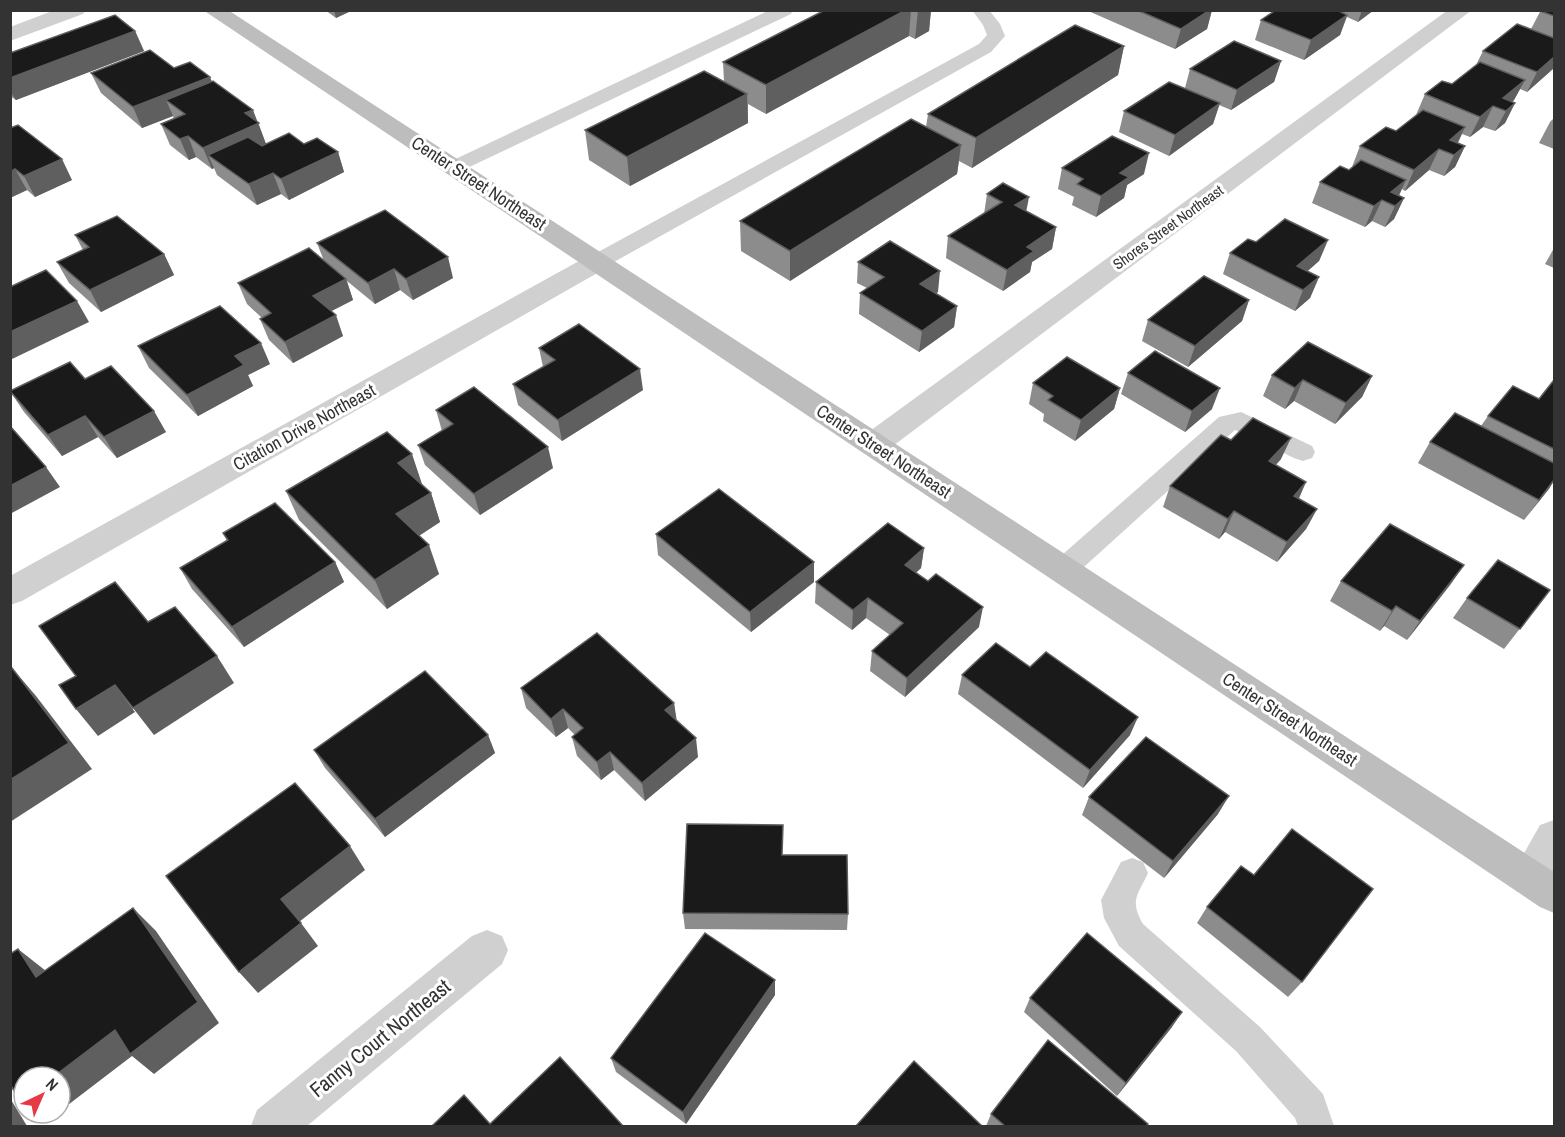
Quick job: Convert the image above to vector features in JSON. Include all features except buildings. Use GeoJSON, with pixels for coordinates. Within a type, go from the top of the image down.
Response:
{"type":"FeatureCollection","features":[{"type":"Feature","properties":{"kind":"main road","name":"Center Street Northeast"},"geometry":{"type":"LineString","coordinates":[[213,10],[1542,886]]}},
{"type":"Feature","properties":{"kind":"street"},"geometry":{"type":"LineString","coordinates":[[10,34],[76,10]]}},
{"type":"Feature","properties":{"kind":"street","name":"Shores Street Northeast"},"geometry":{"type":"LineString","coordinates":[[874,444],[1462,10]]}},
{"type":"Feature","properties":{"kind":"street","name":"Citation Drive Northeast"},"geometry":{"type":"LineString","coordinates":[[10,592],[597,262]]}},
{"type":"Feature","properties":{"kind":"street"},"geometry":{"type":"LineString","coordinates":[[1542,886],[1554,838]]}},
{"type":"Feature","properties":{"kind":"street","name":"Fanny Court Northeast"},"geometry":{"type":"LineString","coordinates":[[273,1126],[487,950]]}},
{"type":"Feature","properties":{"kind":"lane"},"geometry":{"type":"LineString","coordinates":[[454,167],[785,10]]}},
{"type":"Feature","properties":{"kind":"lane"},"geometry":{"type":"LineString","coordinates":[[597,262],[985,48],[996,36],[991,24],[980,10]]}},
{"type":"Feature","properties":{"kind":"lane"},"geometry":{"type":"LineString","coordinates":[[1064,569],[1228,423],[1241,421],[1303,452]]}},
{"type":"Feature","properties":{"kind":"lane"},"geometry":{"type":"LineString","coordinates":[[1132,873],[1117,900],[1121,918],[1131,935],[1248,1039],[1310,1107],[1316,1126]]}}]}
